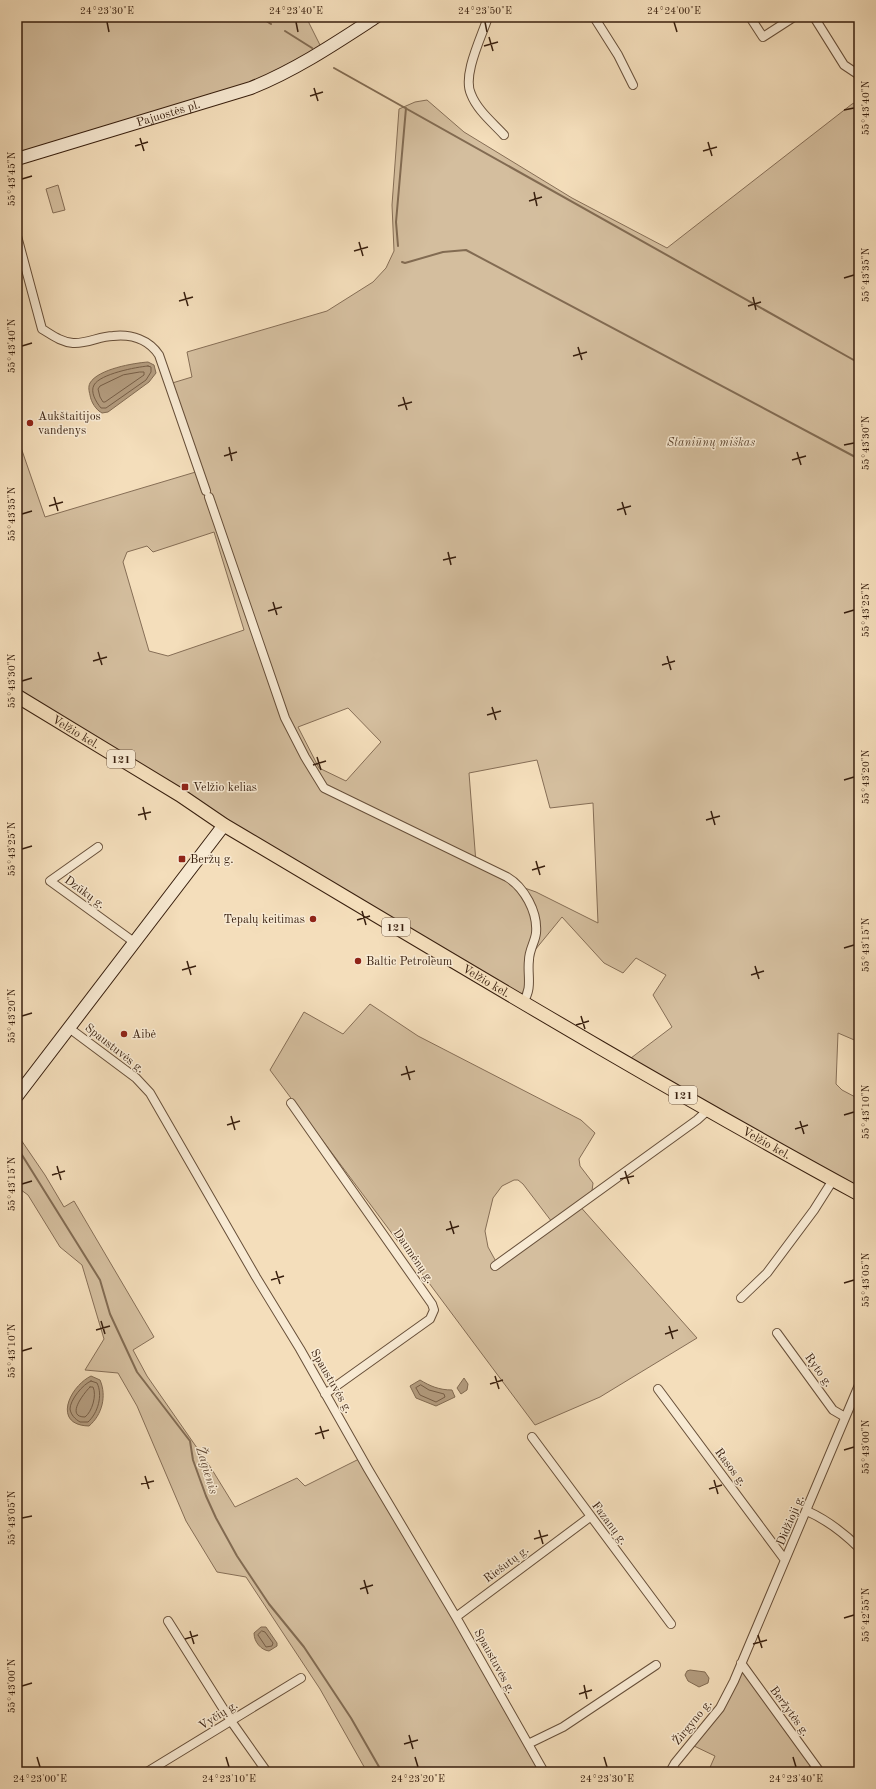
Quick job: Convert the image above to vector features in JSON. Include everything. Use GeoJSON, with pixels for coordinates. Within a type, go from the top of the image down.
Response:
{"type":"FeatureCollection","features":[{"type":"Feature","properties":{"kind":"main road","name":"Pajuostės pl."},"geometry":{"type":"LineString","coordinates":[[17,159],[251,88],[273,79],[314,56],[376,17]]}},
{"type":"Feature","properties":{"kind":"main road","name":"Velžio kel."},"geometry":{"type":"LineString","coordinates":[[17,696],[180,795],[224,825],[523,1002],[708,1110],[859,1194]]}},
{"type":"Feature","properties":{"kind":"main road"},"geometry":{"type":"LineString","coordinates":[[17,1096],[224,825]]}},
{"type":"Feature","properties":{"kind":"street"},"geometry":{"type":"LineString","coordinates":[[488,17],[469,75],[469,88],[477,104],[504,136]]}},
{"type":"Feature","properties":{"kind":"street"},"geometry":{"type":"LineString","coordinates":[[594,17],[633,85]]}},
{"type":"Feature","properties":{"kind":"street"},"geometry":{"type":"LineString","coordinates":[[750,17],[763,37],[794,17]]}},
{"type":"Feature","properties":{"kind":"street"},"geometry":{"type":"LineString","coordinates":[[814,17],[844,65],[859,75]]}},
{"type":"Feature","properties":{"kind":"street"},"geometry":{"type":"LineString","coordinates":[[17,236],[42,329],[60,340],[73,343],[113,336],[139,339],[149,343],[159,355],[285,718],[305,757],[324,788],[507,877],[519,886],[524,893],[533,913],[536,932],[529,954],[530,987],[523,1002]]}},
{"type":"Feature","properties":{"kind":"street","name":"Dzūkų g."},"geometry":{"type":"LineString","coordinates":[[98,847],[50,881],[134,942]]}},
{"type":"Feature","properties":{"kind":"street","name":"Spaustuvės g."},"geometry":{"type":"LineString","coordinates":[[69,1028],[136,1078],[150,1094],[456,1617],[544,1772]]}},
{"type":"Feature","properties":{"kind":"street","name":"Daumėnų g."},"geometry":{"type":"LineString","coordinates":[[291,1103],[400,1256],[432,1304],[434,1310],[430,1319],[325,1394]]}},
{"type":"Feature","properties":{"kind":"street"},"geometry":{"type":"LineString","coordinates":[[495,1266],[697,1120],[708,1110]]}},
{"type":"Feature","properties":{"kind":"street"},"geometry":{"type":"LineString","coordinates":[[741,1298],[767,1273],[814,1210],[833,1180]]}},
{"type":"Feature","properties":{"kind":"street","name":"Ryto g."},"geometry":{"type":"LineString","coordinates":[[777,1333],[833,1410],[846,1417]]}},
{"type":"Feature","properties":{"kind":"street","name":"Didžioji g."},"geometry":{"type":"LineString","coordinates":[[741,1663],[807,1511],[859,1385]]}},
{"type":"Feature","properties":{"kind":"street","name":"Rasos g."},"geometry":{"type":"LineString","coordinates":[[658,1389],[785,1560]]}},
{"type":"Feature","properties":{"kind":"street","name":"Fazanų g."},"geometry":{"type":"LineString","coordinates":[[532,1437],[671,1624]]}},
{"type":"Feature","properties":{"kind":"street"},"geometry":{"type":"LineString","coordinates":[[807,1511],[828,1522],[859,1548]]}},
{"type":"Feature","properties":{"kind":"street","name":"Riešutų g."},"geometry":{"type":"LineString","coordinates":[[456,1617],[590,1517]]}},
{"type":"Feature","properties":{"kind":"street"},"geometry":{"type":"LineString","coordinates":[[168,1621],[231,1721],[266,1772]]}},
{"type":"Feature","properties":{"kind":"street","name":"Žirgyno g."},"geometry":{"type":"LineString","coordinates":[[670,1772],[675,1763],[720,1708],[741,1663]]}},
{"type":"Feature","properties":{"kind":"street","name":"Beržytės g."},"geometry":{"type":"LineString","coordinates":[[741,1663],[820,1772]]}},
{"type":"Feature","properties":{"kind":"street"},"geometry":{"type":"LineString","coordinates":[[528,1744],[563,1727],[656,1665]]}},
{"type":"Feature","properties":{"kind":"street","name":"Vyčių g."},"geometry":{"type":"LineString","coordinates":[[146,1772],[301,1678]]}},
{"type":"Feature","properties":{"kind":"green space"},"geometry":{"type":"Polygon","coordinates":[[[17,17],[306,17],[323,51],[273,79],[17,159],[17,17]]]}},
{"type":"Feature","properties":{"kind":"green space","name":"Staniūnų miškas"},"geometry":{"type":"Polygon","coordinates":[[[427,100],[464,132],[572,198],[667,248],[852,104],[859,101],[859,1042],[838,1033],[836,1084],[842,1090],[859,1099],[859,1184],[840,1184],[631,1058],[672,1027],[653,995],[666,975],[636,958],[623,973],[604,963],[562,917],[526,961],[528,986],[521,994],[17,696],[17,436],[45,517],[199,471],[169,384],[192,377],[187,352],[327,311],[373,282],[386,268],[394,251],[392,205],[399,109],[415,102],[427,100]],[[214,532],[153,552],[147,546],[127,552],[123,562],[149,651],[168,656],[244,630],[214,532]],[[348,708],[298,727],[319,768],[346,781],[381,742],[348,708]],[[537,760],[469,773],[476,863],[519,886],[536,892],[598,923],[593,803],[550,808],[537,760]]]}},
{"type":"Feature","properties":{"kind":"green space"},"geometry":{"type":"Polygon","coordinates":[[[58,185],[65,210],[53,213],[46,189],[58,185]]]}},
{"type":"Feature","properties":{"kind":"green space"},"geometry":{"type":"Polygon","coordinates":[[[370,1004],[418,1036],[581,1120],[595,1133],[579,1159],[580,1166],[593,1183],[592,1191],[577,1203],[697,1338],[600,1397],[535,1425],[270,1070],[304,1012],[343,1034],[370,1004]],[[514,1180],[502,1186],[493,1198],[485,1231],[488,1247],[499,1267],[555,1226],[523,1184],[518,1180],[514,1180]]]}},
{"type":"Feature","properties":{"kind":"green space"},"geometry":{"type":"Polygon","coordinates":[[[17,1134],[45,1175],[64,1207],[74,1201],[154,1337],[133,1350],[147,1376],[211,1468],[235,1507],[297,1478],[305,1486],[359,1459],[543,1772],[367,1772],[320,1689],[246,1577],[217,1572],[186,1521],[137,1406],[118,1373],[85,1370],[104,1339],[82,1265],[60,1247],[28,1195],[17,1187],[17,1134]]]}},
{"type":"Feature","properties":{"kind":"green space"},"geometry":{"type":"Polygon","coordinates":[[[742,1672],[744,1672],[812,1765],[801,1772],[708,1772],[715,1756],[692,1745],[742,1672]]]}},
{"type":"Feature","properties":{"kind":"water"},"geometry":{"type":"Polygon","coordinates":[[[148,362],[154,365],[156,373],[149,382],[108,412],[102,413],[96,408],[91,400],[89,389],[90,383],[94,378],[108,370],[148,362]]]}},
{"type":"Feature","properties":{"kind":"water"},"geometry":{"type":"Polygon","coordinates":[[[91,1376],[100,1380],[103,1399],[100,1411],[89,1426],[78,1424],[71,1419],[68,1413],[68,1405],[76,1388],[91,1376]]]}},
{"type":"Feature","properties":{"kind":"water"},"geometry":{"type":"Polygon","coordinates":[[[464,1378],[468,1384],[467,1390],[461,1394],[457,1388],[464,1378]]]}},
{"type":"Feature","properties":{"kind":"water"},"geometry":{"type":"Polygon","coordinates":[[[420,1380],[435,1387],[452,1390],[455,1397],[436,1406],[416,1398],[410,1386],[420,1380]]]}},
{"type":"Feature","properties":{"kind":"water"},"geometry":{"type":"Polygon","coordinates":[[[261,1627],[266,1627],[277,1643],[277,1646],[269,1651],[261,1647],[254,1636],[254,1633],[261,1627]]]}},
{"type":"Feature","properties":{"kind":"water"},"geometry":{"type":"Polygon","coordinates":[[[687,1671],[705,1672],[709,1678],[708,1683],[699,1687],[688,1681],[685,1675],[687,1671]]]}},
{"type":"Feature","properties":{"kind":"waterway"},"geometry":{"type":"LineString","coordinates":[[260,17],[271,24]]}},
{"type":"Feature","properties":{"kind":"waterway"},"geometry":{"type":"LineString","coordinates":[[285,31],[312,48]]}},
{"type":"Feature","properties":{"kind":"waterway"},"geometry":{"type":"LineString","coordinates":[[334,68],[859,363]]}},
{"type":"Feature","properties":{"kind":"waterway"},"geometry":{"type":"LineString","coordinates":[[398,246],[396,222],[406,108]]}},
{"type":"Feature","properties":{"kind":"waterway"},"geometry":{"type":"LineString","coordinates":[[402,262],[405,263],[443,252],[466,250],[859,459]]}},
{"type":"Feature","properties":{"kind":"waterway","name":"Žagienis"},"geometry":{"type":"LineString","coordinates":[[17,1147],[100,1280],[110,1314],[137,1372],[190,1441],[193,1460],[206,1496],[216,1518],[237,1556],[269,1604],[304,1647],[351,1718],[382,1772]]}},
{"type":"Feature","properties":{"kind":"place","name":"Aukštaitijos vandenys"},"geometry":{"type":"Point","coordinates":[30,423]}},
{"type":"Feature","properties":{"kind":"place","name":"Velžio kelias"},"geometry":{"type":"Point","coordinates":[185,787]}},
{"type":"Feature","properties":{"kind":"place","name":"Beržų g."},"geometry":{"type":"Point","coordinates":[182,859]}},
{"type":"Feature","properties":{"kind":"place","name":"Tepalų keitimas"},"geometry":{"type":"Point","coordinates":[313,919]}},
{"type":"Feature","properties":{"kind":"place","name":"Baltic Petroleum"},"geometry":{"type":"Point","coordinates":[358,961]}},
{"type":"Feature","properties":{"kind":"place","name":"Aibė"},"geometry":{"type":"Point","coordinates":[124,1034]}}]}
